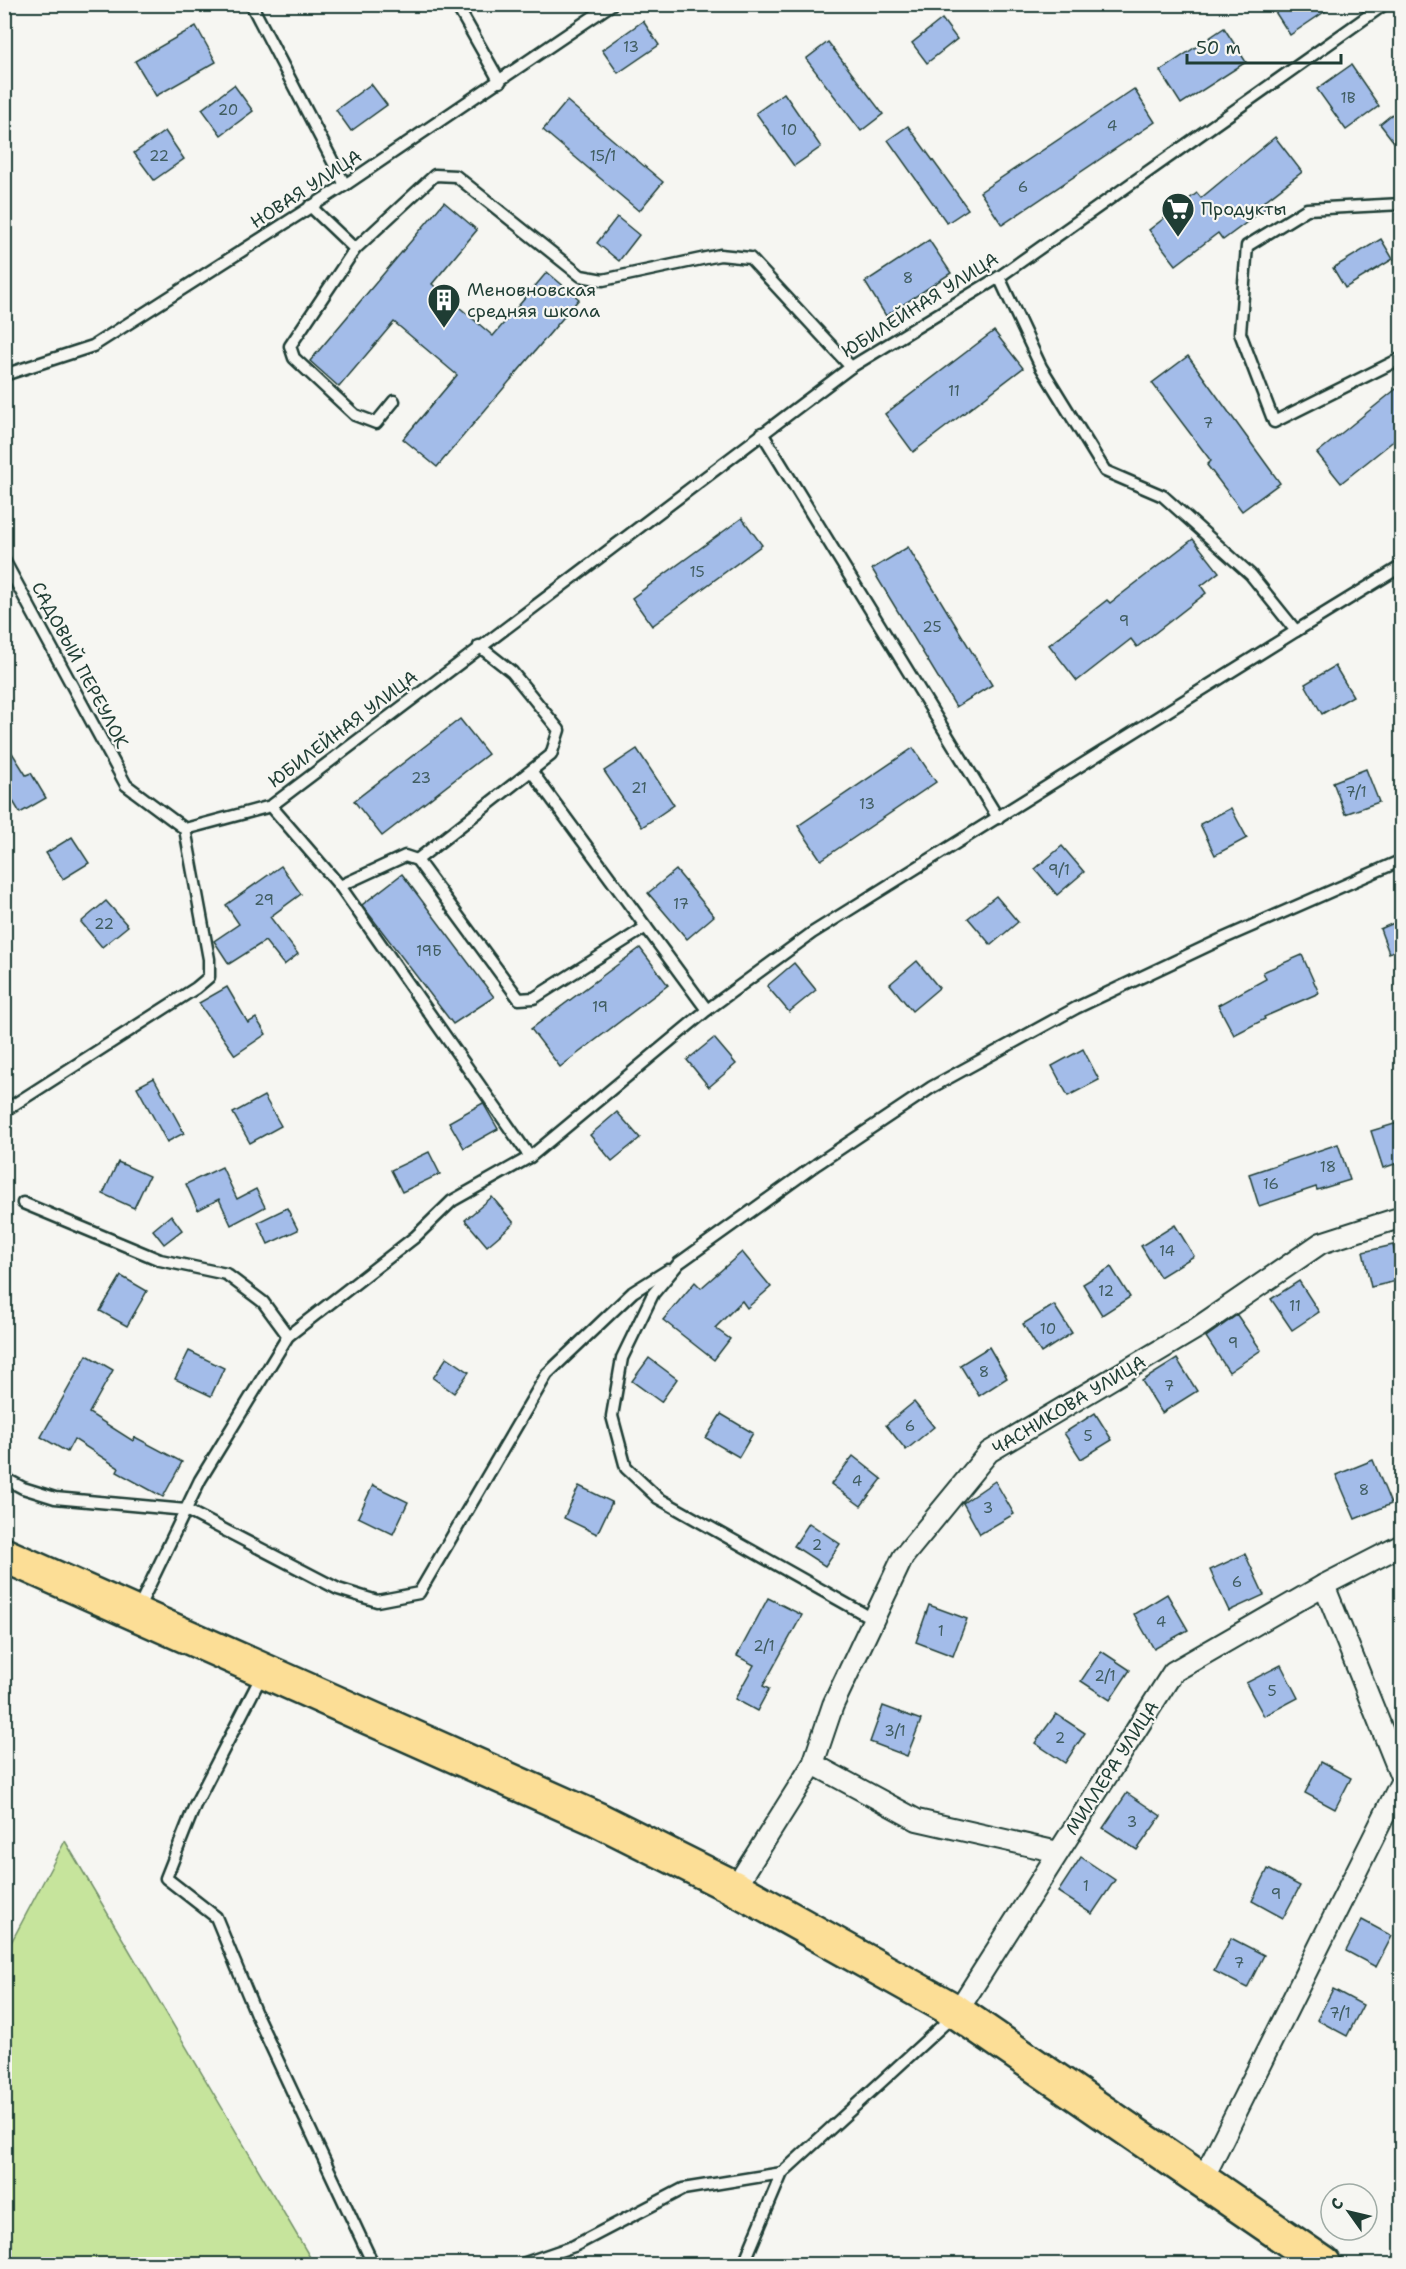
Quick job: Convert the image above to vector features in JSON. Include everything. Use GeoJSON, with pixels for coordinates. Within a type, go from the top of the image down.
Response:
{"type":"FeatureCollection","features":[{"type":"Feature","properties":{"kind":"highway"},"geometry":{"type":"LineString","coordinates":[[4,1555],[597,1819],[735,1888],[957,2012],[1203,2179],[1324,2265]]}},
{"type":"Feature","properties":{"kind":"street","name":"ЧАСНИКОВА УЛИЦА"},"geometry":{"type":"LineString","coordinates":[[735,1888],[813,1764],[832,1705],[903,1557],[989,1452],[1197,1328],[1321,1243],[1401,1217]]}},
{"type":"Feature","properties":{"kind":"street","name":"МИЛЛЕРА УЛИЦА"},"geometry":{"type":"LineString","coordinates":[[957,2012],[1173,1672],[1324,1585],[1401,1545]]}},
{"type":"Feature","properties":{"kind":"street"},"geometry":{"type":"LineString","coordinates":[[1203,2179],[1401,1780],[1324,1585]]}},
{"type":"Feature","properties":{"kind":"street"},"geometry":{"type":"LineString","coordinates":[[813,1764],[917,1820],[1058,1852]]}},
{"type":"Feature","properties":{"kind":"lane"},"geometry":{"type":"LineString","coordinates":[[251,4],[345,185]]}},
{"type":"Feature","properties":{"kind":"lane"},"geometry":{"type":"LineString","coordinates":[[456,4],[500,82]]}},
{"type":"Feature","properties":{"kind":"lane","name":"НОВАЯ УЛИЦА"},"geometry":{"type":"LineString","coordinates":[[4,375],[93,346],[345,185],[612,4]]}},
{"type":"Feature","properties":{"kind":"lane","name":"ЮБИЛЕЙНАЯ УЛИЦА"},"geometry":{"type":"LineString","coordinates":[[185,829],[271,806],[479,646],[851,367],[999,277],[1385,4]]}},
{"type":"Feature","properties":{"kind":"lane"},"geometry":{"type":"LineString","coordinates":[[394,401],[376,423],[355,415],[294,358],[290,346],[355,249],[435,174],[456,176],[581,276],[603,280],[720,255],[750,258],[851,367]]}},
{"type":"Feature","properties":{"kind":"lane"},"geometry":{"type":"LineString","coordinates":[[1401,204],[1307,209],[1246,246],[1240,333],[1274,422],[1401,358]]}},
{"type":"Feature","properties":{"kind":"lane"},"geometry":{"type":"LineString","coordinates":[[310,206],[355,249]]}},
{"type":"Feature","properties":{"kind":"lane"},"geometry":{"type":"LineString","coordinates":[[999,277],[1041,367],[1105,471],[1163,496],[1251,575],[1296,632]]}},
{"type":"Feature","properties":{"kind":"lane"},"geometry":{"type":"LineString","coordinates":[[762,433],[999,818]]}},
{"type":"Feature","properties":{"kind":"lane","name":"САДОВЫЙ ПЕРЕУЛОК"},"geometry":{"type":"LineString","coordinates":[[4,560],[126,785],[185,829]]}},
{"type":"Feature","properties":{"kind":"lane"},"geometry":{"type":"LineString","coordinates":[[135,1614],[200,1480],[288,1336],[415,1237],[452,1201],[530,1157],[707,1010],[812,933],[1401,566]]}},
{"type":"Feature","properties":{"kind":"lane"},"geometry":{"type":"LineString","coordinates":[[417,860],[551,755],[559,730],[512,672],[479,646]]}},
{"type":"Feature","properties":{"kind":"lane"},"geometry":{"type":"LineString","coordinates":[[532,772],[707,1010]]}},
{"type":"Feature","properties":{"kind":"lane"},"geometry":{"type":"LineString","coordinates":[[271,806],[340,886],[530,1157]]}},
{"type":"Feature","properties":{"kind":"lane"},"geometry":{"type":"LineString","coordinates":[[4,1111],[196,988],[209,977],[208,959],[185,829]]}},
{"type":"Feature","properties":{"kind":"lane"},"geometry":{"type":"LineString","coordinates":[[340,886],[405,856],[417,860],[519,999],[534,998],[646,927]]}},
{"type":"Feature","properties":{"kind":"lane"},"geometry":{"type":"LineString","coordinates":[[4,1478],[23,1488],[55,1498],[186,1510],[338,1588],[377,1601],[419,1593],[547,1374],[633,1292],[679,1263],[817,1164],[932,1087],[1076,1008],[1222,939],[1401,860]]}},
{"type":"Feature","properties":{"kind":"lane"},"geometry":{"type":"LineString","coordinates":[[22,1203],[160,1260],[226,1274],[263,1302],[288,1336]]}},
{"type":"Feature","properties":{"kind":"lane"},"geometry":{"type":"LineString","coordinates":[[679,1263],[653,1294],[622,1358],[612,1416],[626,1468],[658,1498],[873,1619]]}},
{"type":"Feature","properties":{"kind":"lane"},"geometry":{"type":"LineString","coordinates":[[264,1672],[195,1805],[166,1878],[216,1917],[256,2014],[373,2265]]}},
{"type":"Feature","properties":{"kind":"lane"},"geometry":{"type":"LineString","coordinates":[[745,2264],[782,2173],[957,2012]]}},
{"type":"Feature","properties":{"kind":"lane"},"geometry":{"type":"LineString","coordinates":[[522,2265],[574,2246],[683,2189],[782,2173]]}},
{"type":"Feature","properties":{"kind":"green space"},"geometry":{"type":"Polygon","coordinates":[[[65,1841],[314,2264],[5,2264],[5,1954],[65,1841]]]}},
{"type":"Feature","properties":{"kind":"building"},"geometry":{"type":"Polygon","coordinates":[[[1270,4],[1336,4],[1290,35],[1270,4]]]}},
{"type":"Feature","properties":{"kind":"building"},"geometry":{"type":"Polygon","coordinates":[[[942,19],[957,39],[927,63],[912,43],[942,19]]]}},
{"type":"Feature","properties":{"kind":"building"},"geometry":{"type":"Polygon","coordinates":[[[643,21],[659,45],[618,73],[602,50],[643,21]]]}},
{"type":"Feature","properties":{"kind":"building"},"geometry":{"type":"Polygon","coordinates":[[[196,26],[216,62],[156,96],[135,61],[196,26]]]}},
{"type":"Feature","properties":{"kind":"building"},"geometry":{"type":"Polygon","coordinates":[[[1224,28],[1246,62],[1181,104],[1160,71],[1224,28]]]}},
{"type":"Feature","properties":{"kind":"building"},"geometry":{"type":"Polygon","coordinates":[[[828,42],[883,114],[861,131],[806,59],[828,42]]]}},
{"type":"Feature","properties":{"kind":"building"},"geometry":{"type":"Polygon","coordinates":[[[1351,65],[1379,106],[1346,130],[1317,89],[1351,65]]]}},
{"type":"Feature","properties":{"kind":"building"},"geometry":{"type":"Polygon","coordinates":[[[371,84],[387,105],[351,131],[336,110],[371,84]]]}},
{"type":"Feature","properties":{"kind":"building"},"geometry":{"type":"Polygon","coordinates":[[[234,85],[253,111],[221,135],[202,109],[234,85]]]}},
{"type":"Feature","properties":{"kind":"building"},"geometry":{"type":"Polygon","coordinates":[[[1134,89],[1155,122],[1002,225],[980,192],[1134,89]]]}},
{"type":"Feature","properties":{"kind":"building"},"geometry":{"type":"Polygon","coordinates":[[[784,93],[821,147],[794,166],[756,113],[784,93]]]}},
{"type":"Feature","properties":{"kind":"building"},"geometry":{"type":"Polygon","coordinates":[[[567,101],[663,182],[639,211],[543,130],[567,101]]]}},
{"type":"Feature","properties":{"kind":"building"},"geometry":{"type":"Polygon","coordinates":[[[1401,107],[1401,151],[1380,124],[1401,107]]]}},
{"type":"Feature","properties":{"kind":"building"},"geometry":{"type":"Polygon","coordinates":[[[908,126],[968,209],[947,223],[888,140],[908,126]]]}},
{"type":"Feature","properties":{"kind":"building"},"geometry":{"type":"Polygon","coordinates":[[[165,131],[184,159],[154,180],[134,153],[165,131]]]}},
{"type":"Feature","properties":{"kind":"building"},"geometry":{"type":"Polygon","coordinates":[[[1275,137],[1302,172],[1262,203],[1266,208],[1223,240],[1218,233],[1176,265],[1149,230],[1197,193],[1201,198],[1275,137]]]}},
{"type":"Feature","properties":{"kind":"building","name":"Меновновская средняя школа"},"geometry":{"type":"Polygon","coordinates":[[[444,202],[477,230],[432,284],[493,336],[547,272],[579,299],[437,467],[403,439],[457,375],[394,322],[339,387],[310,361],[444,202]]]}},
{"type":"Feature","properties":{"kind":"building"},"geometry":{"type":"Polygon","coordinates":[[[617,217],[639,235],[619,261],[597,243],[617,217]]]}},
{"type":"Feature","properties":{"kind":"building"},"geometry":{"type":"Polygon","coordinates":[[[1381,239],[1393,259],[1345,288],[1333,268],[1381,239]]]}},
{"type":"Feature","properties":{"kind":"building"},"geometry":{"type":"Polygon","coordinates":[[[929,240],[951,273],[886,316],[865,282],[929,240]]]}},
{"type":"Feature","properties":{"kind":"building"},"geometry":{"type":"Polygon","coordinates":[[[994,331],[1023,368],[913,452],[885,414],[994,331]]]}},
{"type":"Feature","properties":{"kind":"building"},"geometry":{"type":"Polygon","coordinates":[[[1188,356],[1280,483],[1242,511],[1207,465],[1211,461],[1152,383],[1188,356]]]}},
{"type":"Feature","properties":{"kind":"building"},"geometry":{"type":"Polygon","coordinates":[[[1401,385],[1401,435],[1341,483],[1317,453],[1401,385]]]}},
{"type":"Feature","properties":{"kind":"building"},"geometry":{"type":"Polygon","coordinates":[[[742,518],[762,545],[652,626],[632,598],[742,518]]]}},
{"type":"Feature","properties":{"kind":"building"},"geometry":{"type":"Polygon","coordinates":[[[1193,539],[1219,572],[1201,586],[1206,593],[1137,647],[1131,639],[1077,681],[1049,645],[1107,600],[1110,603],[1193,539]]]}},
{"type":"Feature","properties":{"kind":"building"},"geometry":{"type":"Polygon","coordinates":[[[908,547],[992,685],[956,707],[872,569],[908,547]]]}},
{"type":"Feature","properties":{"kind":"building"},"geometry":{"type":"Polygon","coordinates":[[[1335,666],[1353,696],[1322,714],[1305,684],[1335,666]]]}},
{"type":"Feature","properties":{"kind":"building"},"geometry":{"type":"Polygon","coordinates":[[[460,719],[488,754],[382,836],[354,801],[460,719]]]}},
{"type":"Feature","properties":{"kind":"building"},"geometry":{"type":"Polygon","coordinates":[[[4,740],[26,775],[31,773],[46,798],[20,813],[4,786],[4,740]]]}},
{"type":"Feature","properties":{"kind":"building"},"geometry":{"type":"Polygon","coordinates":[[[913,748],[936,782],[821,860],[798,826],[913,748]]]}},
{"type":"Feature","properties":{"kind":"building"},"geometry":{"type":"Polygon","coordinates":[[[637,749],[674,805],[642,827],[604,771],[637,749]]]}},
{"type":"Feature","properties":{"kind":"building"},"geometry":{"type":"Polygon","coordinates":[[[1366,769],[1379,802],[1345,814],[1333,782],[1366,769]]]}},
{"type":"Feature","properties":{"kind":"building"},"geometry":{"type":"Polygon","coordinates":[[[1231,808],[1247,838],[1215,855],[1200,824],[1231,808]]]}},
{"type":"Feature","properties":{"kind":"building"},"geometry":{"type":"Polygon","coordinates":[[[72,837],[89,863],[63,879],[46,853],[72,837]]]}},
{"type":"Feature","properties":{"kind":"building"},"geometry":{"type":"Polygon","coordinates":[[[1062,846],[1084,872],[1057,895],[1035,869],[1062,846]]]}},
{"type":"Feature","properties":{"kind":"building"},"geometry":{"type":"Polygon","coordinates":[[[281,866],[301,894],[270,917],[298,954],[284,965],[265,941],[229,964],[214,941],[239,924],[226,905],[281,866]]]}},
{"type":"Feature","properties":{"kind":"building"},"geometry":{"type":"Polygon","coordinates":[[[676,870],[714,916],[687,939],[648,893],[676,870]]]}},
{"type":"Feature","properties":{"kind":"building"},"geometry":{"type":"Polygon","coordinates":[[[402,874],[494,997],[453,1024],[362,905],[402,874]]]}},
{"type":"Feature","properties":{"kind":"building"},"geometry":{"type":"Polygon","coordinates":[[[996,896],[1018,922],[991,945],[968,918],[996,896]]]}},
{"type":"Feature","properties":{"kind":"building"},"geometry":{"type":"Polygon","coordinates":[[[106,901],[128,926],[102,947],[81,922],[106,901]]]}},
{"type":"Feature","properties":{"kind":"building"},"geometry":{"type":"Polygon","coordinates":[[[1401,920],[1401,948],[1389,953],[1380,929],[1401,920]]]}},
{"type":"Feature","properties":{"kind":"building"},"geometry":{"type":"Polygon","coordinates":[[[640,948],[668,985],[560,1067],[531,1029],[640,948]]]}},
{"type":"Feature","properties":{"kind":"building"},"geometry":{"type":"Polygon","coordinates":[[[1302,955],[1319,993],[1264,1017],[1265,1019],[1234,1035],[1218,1005],[1266,979],[1263,972],[1302,955]]]}},
{"type":"Feature","properties":{"kind":"building"},"geometry":{"type":"Polygon","coordinates":[[[917,961],[939,988],[912,1011],[890,984],[917,961]]]}},
{"type":"Feature","properties":{"kind":"building"},"geometry":{"type":"Polygon","coordinates":[[[794,963],[816,990],[789,1012],[767,986],[794,963]]]}},
{"type":"Feature","properties":{"kind":"building"},"geometry":{"type":"Polygon","coordinates":[[[227,987],[248,1023],[256,1018],[266,1034],[235,1055],[199,1003],[227,987]]]}},
{"type":"Feature","properties":{"kind":"building"},"geometry":{"type":"Polygon","coordinates":[[[714,1038],[736,1064],[709,1087],[687,1060],[714,1038]]]}},
{"type":"Feature","properties":{"kind":"building"},"geometry":{"type":"Polygon","coordinates":[[[1083,1049],[1099,1080],[1068,1096],[1052,1066],[1083,1049]]]}},
{"type":"Feature","properties":{"kind":"building"},"geometry":{"type":"Polygon","coordinates":[[[154,1078],[184,1133],[167,1142],[137,1087],[154,1078]]]}},
{"type":"Feature","properties":{"kind":"building"},"geometry":{"type":"Polygon","coordinates":[[[264,1096],[281,1126],[250,1143],[233,1113],[264,1096]]]}},
{"type":"Feature","properties":{"kind":"building"},"geometry":{"type":"Polygon","coordinates":[[[483,1103],[498,1129],[464,1148],[449,1122],[483,1103]]]}},
{"type":"Feature","properties":{"kind":"building"},"geometry":{"type":"Polygon","coordinates":[[[617,1112],[640,1138],[612,1161],[590,1135],[617,1112]]]}},
{"type":"Feature","properties":{"kind":"building"},"geometry":{"type":"Polygon","coordinates":[[[1401,1122],[1401,1162],[1383,1168],[1371,1131],[1401,1122]]]}},
{"type":"Feature","properties":{"kind":"building"},"geometry":{"type":"Polygon","coordinates":[[[1338,1144],[1350,1180],[1317,1190],[1316,1187],[1259,1206],[1249,1174],[1338,1144]]]}},
{"type":"Feature","properties":{"kind":"building"},"geometry":{"type":"Polygon","coordinates":[[[429,1152],[440,1174],[402,1192],[391,1170],[429,1152]]]}},
{"type":"Feature","properties":{"kind":"building"},"geometry":{"type":"Polygon","coordinates":[[[118,1162],[149,1176],[134,1208],[103,1194],[118,1162]]]}},
{"type":"Feature","properties":{"kind":"building"},"geometry":{"type":"Polygon","coordinates":[[[222,1167],[237,1199],[256,1189],[265,1207],[231,1225],[219,1199],[198,1210],[186,1184],[222,1167]]]}},
{"type":"Feature","properties":{"kind":"building"},"geometry":{"type":"Polygon","coordinates":[[[492,1197],[514,1223],[487,1246],[465,1220],[492,1197]]]}},
{"type":"Feature","properties":{"kind":"building"},"geometry":{"type":"Polygon","coordinates":[[[287,1208],[298,1230],[268,1244],[258,1222],[287,1208]]]}},
{"type":"Feature","properties":{"kind":"building"},"geometry":{"type":"Polygon","coordinates":[[[171,1215],[182,1230],[164,1244],[153,1230],[171,1215]]]}},
{"type":"Feature","properties":{"kind":"building"},"geometry":{"type":"Polygon","coordinates":[[[1175,1225],[1194,1256],[1160,1277],[1141,1246],[1175,1225]]]}},
{"type":"Feature","properties":{"kind":"building"},"geometry":{"type":"Polygon","coordinates":[[[1393,1245],[1401,1280],[1371,1287],[1363,1252],[1393,1245]]]}},
{"type":"Feature","properties":{"kind":"building"},"geometry":{"type":"Polygon","coordinates":[[[742,1252],[771,1287],[747,1308],[742,1301],[715,1328],[730,1339],[714,1360],[663,1320],[695,1282],[701,1288],[742,1252]]]}},
{"type":"Feature","properties":{"kind":"building"},"geometry":{"type":"Polygon","coordinates":[[[1111,1267],[1130,1297],[1102,1315],[1083,1284],[1111,1267]]]}},
{"type":"Feature","properties":{"kind":"building"},"geometry":{"type":"Polygon","coordinates":[[[121,1276],[147,1291],[127,1326],[100,1311],[121,1276]]]}},
{"type":"Feature","properties":{"kind":"building"},"geometry":{"type":"Polygon","coordinates":[[[1299,1281],[1319,1312],[1292,1330],[1271,1299],[1299,1281]]]}},
{"type":"Feature","properties":{"kind":"building"},"geometry":{"type":"Polygon","coordinates":[[[1054,1305],[1072,1333],[1041,1353],[1023,1324],[1054,1305]]]}},
{"type":"Feature","properties":{"kind":"building"},"geometry":{"type":"Polygon","coordinates":[[[1237,1315],[1261,1350],[1229,1372],[1206,1337],[1237,1315]]]}},
{"type":"Feature","properties":{"kind":"building"},"geometry":{"type":"Polygon","coordinates":[[[989,1347],[1007,1378],[979,1396],[960,1365],[989,1347]]]}},
{"type":"Feature","properties":{"kind":"building"},"geometry":{"type":"Polygon","coordinates":[[[189,1351],[224,1368],[211,1396],[175,1379],[189,1351]]]}},
{"type":"Feature","properties":{"kind":"building"},"geometry":{"type":"Polygon","coordinates":[[[87,1355],[113,1370],[89,1413],[133,1441],[135,1437],[182,1462],[163,1497],[117,1472],[119,1468],[74,1439],[67,1452],[41,1437],[87,1355]]]}},
{"type":"Feature","properties":{"kind":"building"},"geometry":{"type":"Polygon","coordinates":[[[447,1357],[469,1372],[454,1393],[433,1378],[447,1357]]]}},
{"type":"Feature","properties":{"kind":"building"},"geometry":{"type":"Polygon","coordinates":[[[649,1358],[677,1379],[661,1402],[632,1381],[649,1358]]]}},
{"type":"Feature","properties":{"kind":"building"},"geometry":{"type":"Polygon","coordinates":[[[1177,1359],[1197,1391],[1162,1413],[1142,1381],[1177,1359]]]}},
{"type":"Feature","properties":{"kind":"building"},"geometry":{"type":"Polygon","coordinates":[[[914,1402],[934,1427],[906,1450],[886,1425],[914,1402]]]}},
{"type":"Feature","properties":{"kind":"building"},"geometry":{"type":"Polygon","coordinates":[[[1095,1413],[1112,1440],[1081,1459],[1064,1433],[1095,1413]]]}},
{"type":"Feature","properties":{"kind":"building"},"geometry":{"type":"Polygon","coordinates":[[[721,1414],[753,1433],[739,1457],[706,1438],[721,1414]]]}},
{"type":"Feature","properties":{"kind":"building"},"geometry":{"type":"Polygon","coordinates":[[[853,1456],[882,1479],[861,1506],[831,1484],[853,1456]]]}},
{"type":"Feature","properties":{"kind":"building"},"geometry":{"type":"Polygon","coordinates":[[[1373,1460],[1391,1504],[1355,1519],[1336,1475],[1373,1460]]]}},
{"type":"Feature","properties":{"kind":"building"},"geometry":{"type":"Polygon","coordinates":[[[995,1481],[1014,1514],[980,1534],[963,1503],[995,1481]]]}},
{"type":"Feature","properties":{"kind":"building"},"geometry":{"type":"Polygon","coordinates":[[[373,1485],[408,1502],[393,1534],[358,1517],[373,1485]]]}},
{"type":"Feature","properties":{"kind":"building"},"geometry":{"type":"Polygon","coordinates":[[[579,1486],[612,1502],[597,1534],[564,1518],[579,1486]]]}},
{"type":"Feature","properties":{"kind":"building"},"geometry":{"type":"Polygon","coordinates":[[[809,1523],[840,1544],[825,1566],[794,1546],[809,1523]]]}},
{"type":"Feature","properties":{"kind":"building"},"geometry":{"type":"Polygon","coordinates":[[[1245,1554],[1264,1595],[1229,1611],[1210,1570],[1245,1554]]]}},
{"type":"Feature","properties":{"kind":"building"},"geometry":{"type":"Polygon","coordinates":[[[1167,1594],[1188,1630],[1154,1649],[1134,1614],[1167,1594]]]}},
{"type":"Feature","properties":{"kind":"building"},"geometry":{"type":"Polygon","coordinates":[[[768,1598],[802,1615],[763,1686],[769,1689],[757,1711],[735,1699],[754,1665],[737,1656],[768,1598]]]}},
{"type":"Feature","properties":{"kind":"building"},"geometry":{"type":"Polygon","coordinates":[[[929,1605],[967,1619],[953,1656],[916,1642],[929,1605]]]}},
{"type":"Feature","properties":{"kind":"building"},"geometry":{"type":"Polygon","coordinates":[[[1101,1651],[1130,1670],[1110,1700],[1081,1681],[1101,1651]]]}},
{"type":"Feature","properties":{"kind":"building"},"geometry":{"type":"Polygon","coordinates":[[[1281,1665],[1298,1698],[1264,1716],[1246,1683],[1281,1665]]]}},
{"type":"Feature","properties":{"kind":"building"},"geometry":{"type":"Polygon","coordinates":[[[883,1706],[921,1720],[907,1756],[870,1742],[883,1706]]]}},
{"type":"Feature","properties":{"kind":"building"},"geometry":{"type":"Polygon","coordinates":[[[1056,1714],[1085,1733],[1065,1763],[1035,1743],[1056,1714]]]}},
{"type":"Feature","properties":{"kind":"building"},"geometry":{"type":"Polygon","coordinates":[[[1321,1762],[1351,1778],[1335,1809],[1305,1793],[1321,1762]]]}},
{"type":"Feature","properties":{"kind":"building"},"geometry":{"type":"Polygon","coordinates":[[[1127,1793],[1161,1816],[1137,1850],[1103,1828],[1127,1793]]]}},
{"type":"Feature","properties":{"kind":"building"},"geometry":{"type":"Polygon","coordinates":[[[1081,1857],[1115,1880],[1092,1914],[1058,1892],[1081,1857]]]}},
{"type":"Feature","properties":{"kind":"building"},"geometry":{"type":"Polygon","coordinates":[[[1268,1869],[1300,1886],[1283,1918],[1252,1901],[1268,1869]]]}},
{"type":"Feature","properties":{"kind":"building"},"geometry":{"type":"Polygon","coordinates":[[[1362,1920],[1392,1936],[1376,1967],[1346,1951],[1362,1920]]]}},
{"type":"Feature","properties":{"kind":"building"},"geometry":{"type":"Polygon","coordinates":[[[1231,1938],[1264,1955],[1247,1988],[1214,1971],[1231,1938]]]}},
{"type":"Feature","properties":{"kind":"building"},"geometry":{"type":"Polygon","coordinates":[[[1333,1989],[1363,2005],[1347,2036],[1317,2020],[1333,1989]]]}},
{"type":"Feature","properties":{"kind":"place","name":"Продукты"},"geometry":{"type":"Point","coordinates":[1178,238]}},
{"type":"Feature","properties":{"kind":"place","name":"Меновновская средняя школа"},"geometry":{"type":"Point","coordinates":[444,329]}}]}
